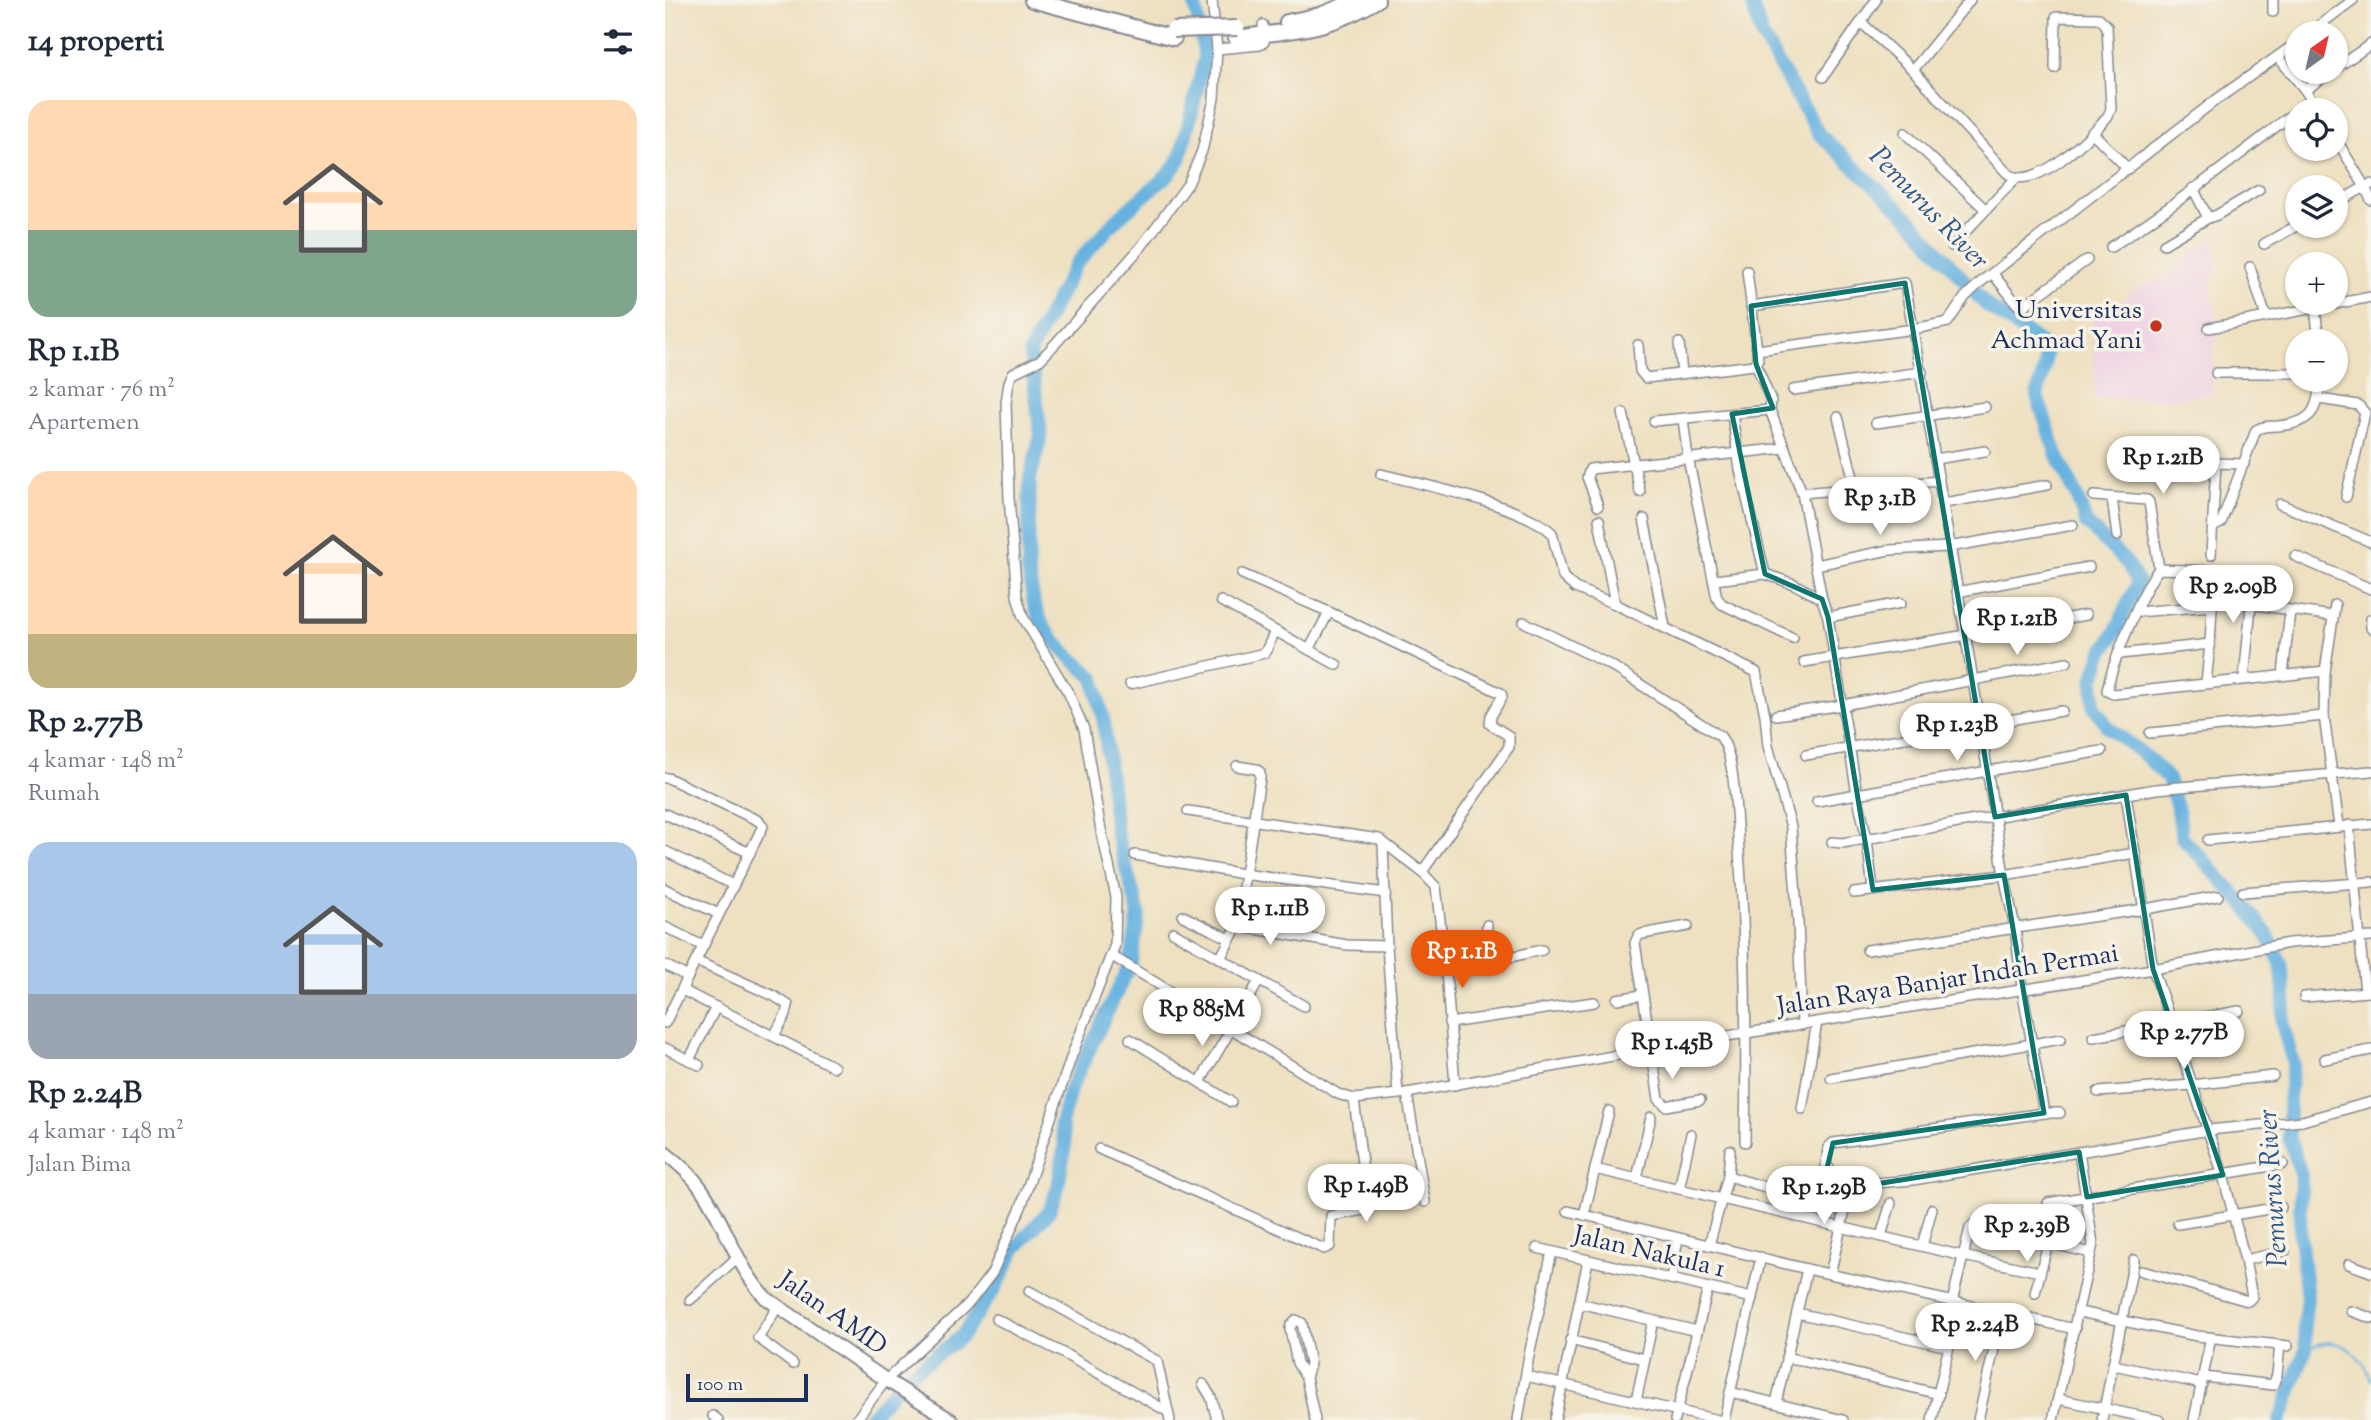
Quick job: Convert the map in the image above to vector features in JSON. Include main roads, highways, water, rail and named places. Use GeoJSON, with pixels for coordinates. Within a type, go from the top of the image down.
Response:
{"type":"FeatureCollection","features":[{"type":"Feature","properties":{"kind":"main road"},"geometry":{"type":"LineString","coordinates":[[1033,0],[1174,34],[1263,30],[1304,19],[1331,17],[1377,0]]}},
{"type":"Feature","properties":{"kind":"main road"},"geometry":{"type":"LineString","coordinates":[[1068,0],[1174,34]]}},
{"type":"Feature","properties":{"kind":"main road"},"geometry":{"type":"LineString","coordinates":[[1331,17],[1358,0]]}},
{"type":"Feature","properties":{"kind":"waterway"},"geometry":{"type":"LineString","coordinates":[[867,1420],[906,1377],[960,1338],[996,1287],[1014,1250],[1049,1211],[1058,1187],[1065,1144],[1061,1124],[1070,1090],[1131,962],[1139,914],[1116,832],[1104,723],[1094,678],[1066,653],[1044,628],[1034,604],[1028,569],[1030,478],[1041,435],[1030,352],[1075,265],[1118,218],[1169,174],[1180,159],[1205,57],[1194,0]]}},
{"type":"Feature","properties":{"kind":"waterway","name":"Pemurus River"},"geometry":{"type":"LineString","coordinates":[[1751,0],[1762,36],[1819,134],[1911,220],[1986,305],[2046,347],[2045,366],[2037,396],[2057,455],[2086,523],[2127,563],[2138,582],[2115,633],[2102,653],[2093,681],[2094,706],[2108,727],[2148,758],[2168,779],[2178,810],[2182,837],[2241,901],[2267,934],[2281,963],[2285,998],[2282,1022],[2293,1063],[2289,1095],[2289,1137],[2301,1175],[2300,1235],[2307,1298],[2304,1323],[2306,1349],[2280,1420]]}},
{"type":"Feature","properties":{"kind":"waterway"},"geometry":{"type":"LineString","coordinates":[[2306,1349],[2326,1343],[2346,1347],[2362,1362],[2371,1380]]}},
{"type":"Feature","properties":{"kind":"place","name":"Universitas Achmad Yani"},"geometry":{"type":"Point","coordinates":[2156,326]}}]}
